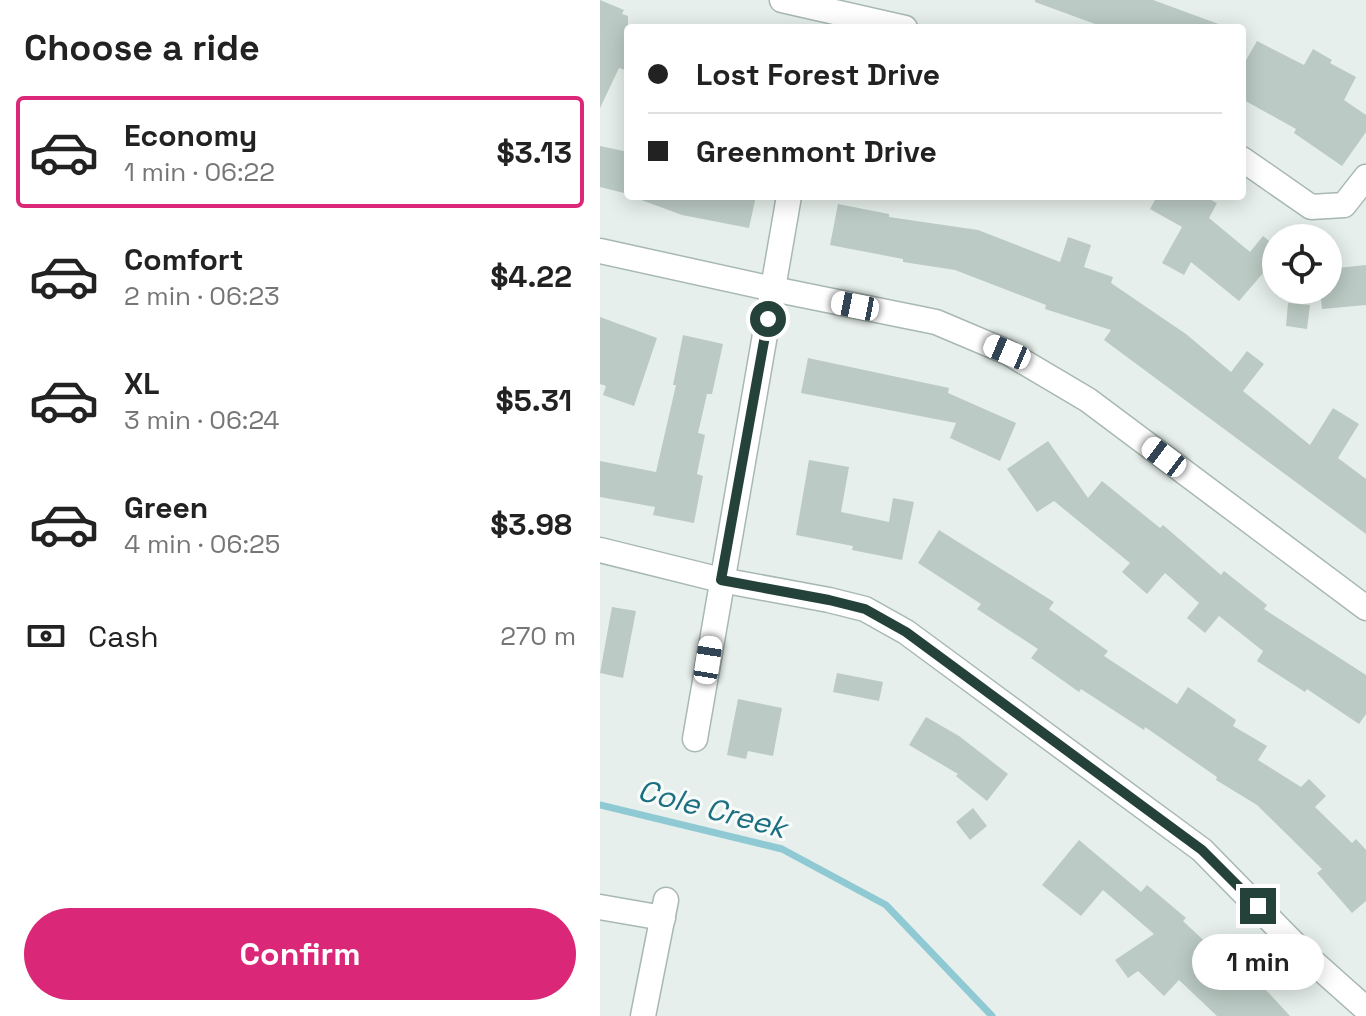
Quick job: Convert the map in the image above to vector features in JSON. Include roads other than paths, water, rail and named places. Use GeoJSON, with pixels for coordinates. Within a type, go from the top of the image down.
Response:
{"type":"FeatureCollection","features":[{"type":"Feature","properties":{"kind":"street"},"geometry":{"type":"LineString","coordinates":[[782,0],[821,13],[883,24]]}},
{"type":"Feature","properties":{"kind":"street"},"geometry":{"type":"LineString","coordinates":[[1246,162],[1311,207],[1344,205],[1366,177]]}},
{"type":"Feature","properties":{"kind":"street"},"geometry":{"type":"LineString","coordinates":[[695,739],[788,200]]}},
{"type":"Feature","properties":{"kind":"street"},"geometry":{"type":"LineString","coordinates":[[600,251],[936,322],[1007,352],[1088,400],[1366,608]]}},
{"type":"Feature","properties":{"kind":"street"},"geometry":{"type":"LineString","coordinates":[[600,550],[721,580],[865,609],[906,632],[1202,850],[1302,952],[1366,1009]]}},
{"type":"Feature","properties":{"kind":"street"},"geometry":{"type":"LineString","coordinates":[[600,907],[664,909],[643,1016]]}},
{"type":"Feature","properties":{"kind":"waterway","name":"Cole Creek"},"geometry":{"type":"LineString","coordinates":[[600,805],[782,849],[886,905],[992,1016]]}}]}
